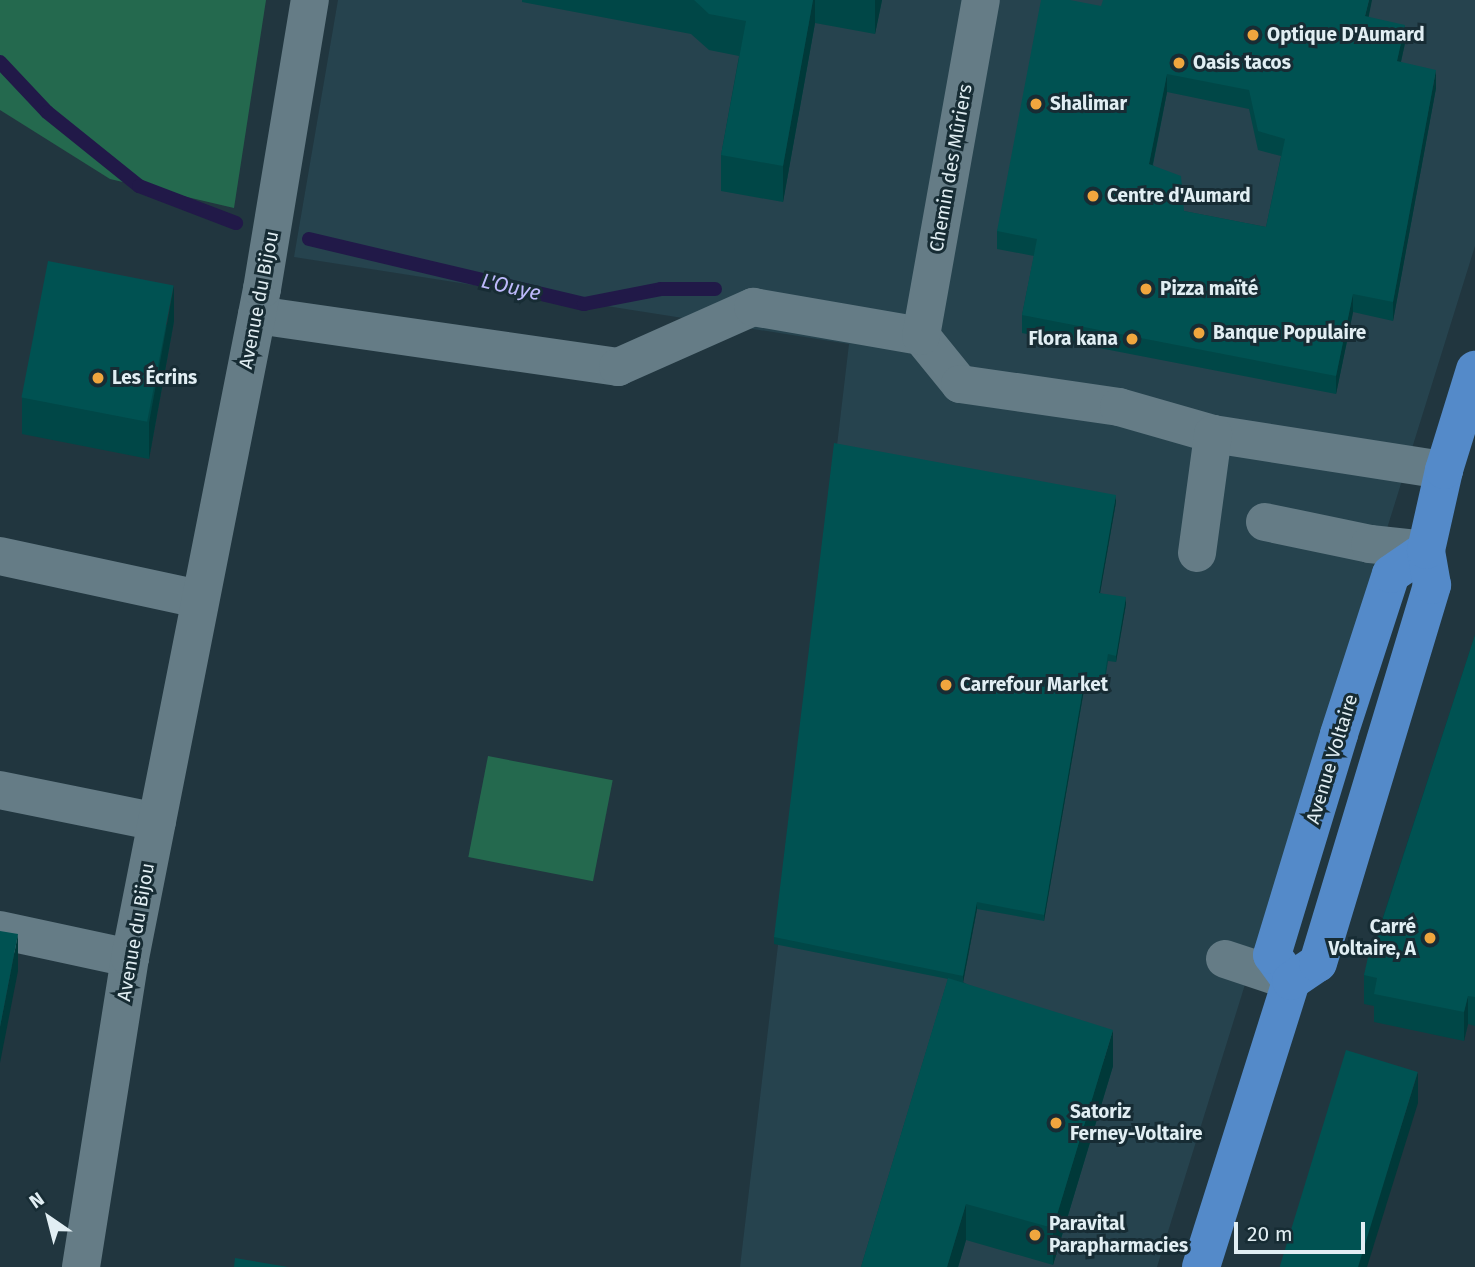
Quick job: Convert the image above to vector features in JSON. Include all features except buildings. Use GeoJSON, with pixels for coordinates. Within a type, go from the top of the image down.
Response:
{"type":"FeatureCollection","features":[{"type":"Feature","properties":{"kind":"main road"},"geometry":{"type":"LineString","coordinates":[[1201,1267],[1291,981],[1318,963],[1432,585],[1426,550],[1444,470],[1475,370]]}},
{"type":"Feature","properties":{"kind":"street","name":"Avenue du Bijou"},"geometry":{"type":"LineString","coordinates":[[81,1267],[130,958],[257,315],[310,0]]}},
{"type":"Feature","properties":{"kind":"street","name":"Chemin des Mûriers"},"geometry":{"type":"LineString","coordinates":[[921,336],[981,0]]}},
{"type":"Feature","properties":{"kind":"street"},"geometry":{"type":"LineString","coordinates":[[257,315],[618,367],[753,307],[921,336],[960,384],[1119,407],[1213,434],[1444,470]]}},
{"type":"Feature","properties":{"kind":"street"},"geometry":{"type":"LineString","coordinates":[[1197,553],[1213,434]]}},
{"type":"Feature","properties":{"kind":"street"},"geometry":{"type":"LineString","coordinates":[[1265,522],[1370,544],[1426,550]]}},
{"type":"Feature","properties":{"kind":"street"},"geometry":{"type":"LineString","coordinates":[[0,556],[199,599]]}},
{"type":"Feature","properties":{"kind":"street"},"geometry":{"type":"LineString","coordinates":[[0,790],[157,822]]}},
{"type":"Feature","properties":{"kind":"street"},"geometry":{"type":"LineString","coordinates":[[0,930],[130,958]]}},
{"type":"Feature","properties":{"kind":"street"},"geometry":{"type":"LineString","coordinates":[[1225,959],[1291,981]]}},
{"type":"Feature","properties":{"kind":"shaded area"},"geometry":{"type":"Polygon","coordinates":[[[338,0],[1475,0],[1475,246],[1157,1267],[740,1267],[849,344],[294,257],[338,0]]]}},
{"type":"Feature","properties":{"kind":"green space"},"geometry":{"type":"Polygon","coordinates":[[[0,0],[266,0],[234,208],[110,179],[0,110],[0,0]]]}},
{"type":"Feature","properties":{"kind":"green space"},"geometry":{"type":"Polygon","coordinates":[[[488,756],[613,780],[593,881],[468,857],[488,756]]]}},
{"type":"Feature","properties":{"kind":"waterway","name":"L'Ouye"},"geometry":{"type":"LineString","coordinates":[[0,62],[47,112],[139,186],[236,223]]}},
{"type":"Feature","properties":{"kind":"waterway","name":"L'Ouye"},"geometry":{"type":"LineString","coordinates":[[309,239],[584,304],[661,289],[715,289]]}},
{"type":"Feature","properties":{"kind":"place","name":"Optique D'Aumard"},"geometry":{"type":"Point","coordinates":[1253,35]}},
{"type":"Feature","properties":{"kind":"place","name":"Oasis tacos"},"geometry":{"type":"Point","coordinates":[1179,63]}},
{"type":"Feature","properties":{"kind":"place","name":"Shalimar"},"geometry":{"type":"Point","coordinates":[1036,104]}},
{"type":"Feature","properties":{"kind":"place","name":"Centre d'Aumard"},"geometry":{"type":"Point","coordinates":[1093,196]}},
{"type":"Feature","properties":{"kind":"place","name":"Pizza maïté"},"geometry":{"type":"Point","coordinates":[1146,289]}},
{"type":"Feature","properties":{"kind":"place","name":"Banque Populaire"},"geometry":{"type":"Point","coordinates":[1199,333]}},
{"type":"Feature","properties":{"kind":"place","name":"Flora kana"},"geometry":{"type":"Point","coordinates":[1132,339]}},
{"type":"Feature","properties":{"kind":"place","name":"Les Écrins"},"geometry":{"type":"Point","coordinates":[98,378]}},
{"type":"Feature","properties":{"kind":"place","name":"Carrefour Market"},"geometry":{"type":"Point","coordinates":[946,685]}},
{"type":"Feature","properties":{"kind":"place","name":"Carré Voltaire, A"},"geometry":{"type":"Point","coordinates":[1430,938]}},
{"type":"Feature","properties":{"kind":"place","name":"Satoriz Ferney-Voltaire"},"geometry":{"type":"Point","coordinates":[1056,1123]}},
{"type":"Feature","properties":{"kind":"place","name":"Paravital Parapharmacies"},"geometry":{"type":"Point","coordinates":[1035,1235]}}]}
